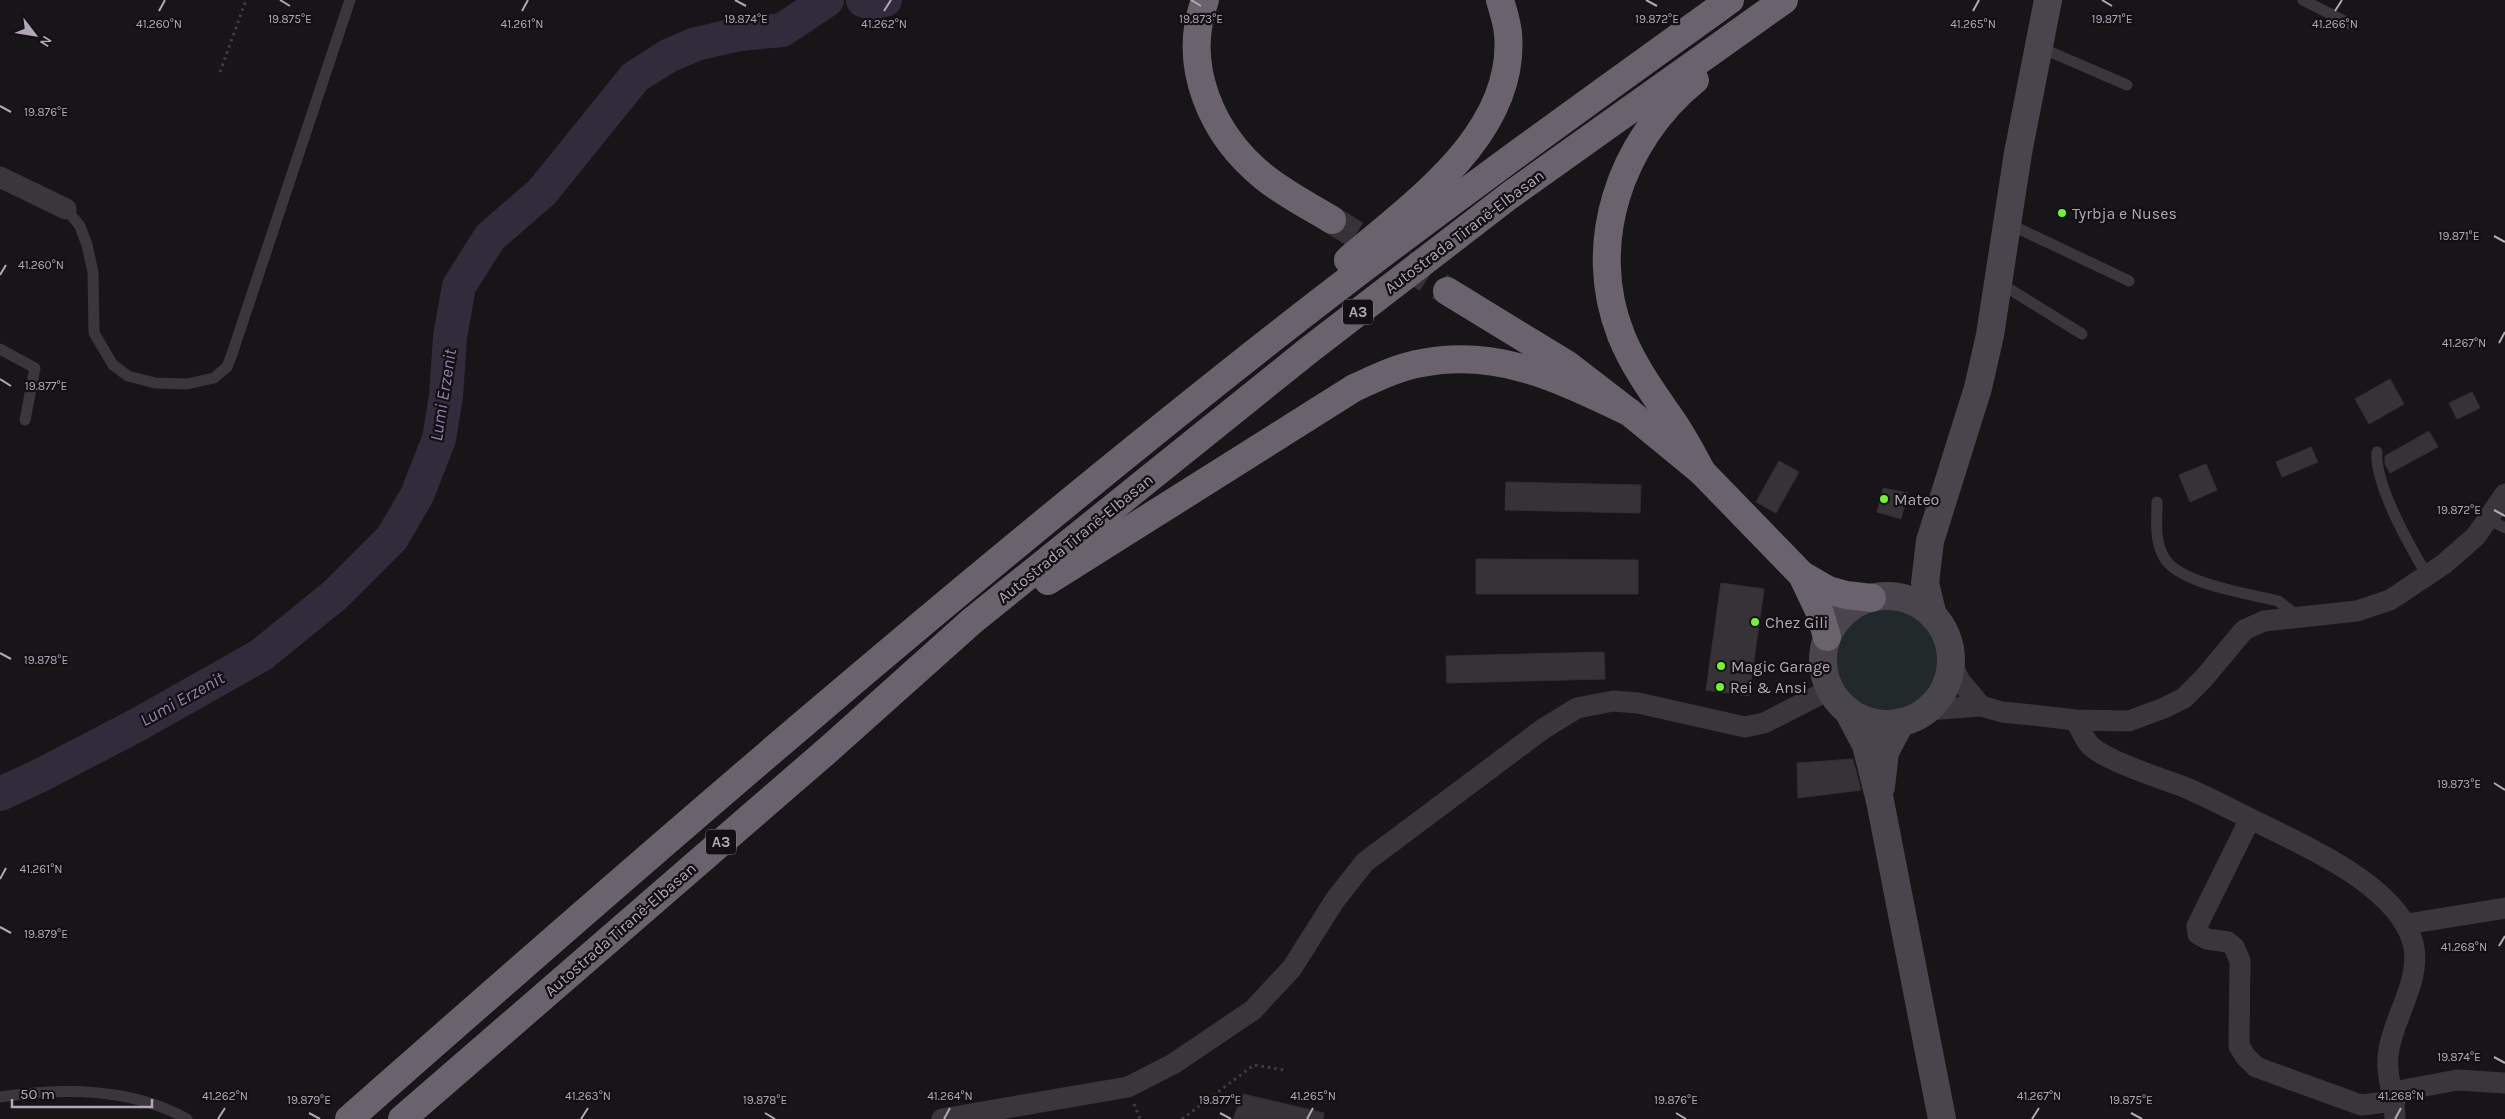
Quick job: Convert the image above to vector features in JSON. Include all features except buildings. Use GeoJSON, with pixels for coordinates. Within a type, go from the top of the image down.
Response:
{"type":"FeatureCollection","features":[{"type":"Feature","properties":{"kind":"highway"},"geometry":{"type":"LineString","coordinates":[[1205,0],[1198,33],[1200,82],[1207,104],[1218,124],[1233,146],[1264,176],[1332,220]]}},
{"type":"Feature","properties":{"kind":"highway"},"geometry":{"type":"LineString","coordinates":[[1280,333],[1286,311],[1424,194],[1462,158],[1481,133],[1498,98],[1506,65],[1508,33],[1500,0]]}},
{"type":"Feature","properties":{"kind":"highway","name":"Autostrada Tiranë-Elbasan"},"geometry":{"type":"LineString","coordinates":[[349,1119],[659,846],[1107,471],[1280,333],[1489,174],[1730,0]]}},
{"type":"Feature","properties":{"kind":"highway","name":"Autostrada Tiranë-Elbasan"},"geometry":{"type":"LineString","coordinates":[[402,1119],[829,749],[972,621],[1309,350],[1509,196],[1756,18],[1784,0]]}},
{"type":"Feature","properties":{"kind":"highway"},"geometry":{"type":"LineString","coordinates":[[1702,472],[1669,416],[1650,390],[1621,335],[1608,286],[1608,234],[1612,208],[1639,142],[1671,101],[1693,81],[1752,39],[1756,18]]}},
{"type":"Feature","properties":{"kind":"highway"},"geometry":{"type":"LineString","coordinates":[[1447,291],[1568,365],[1629,412],[1702,472],[1802,575],[1828,590],[1846,595],[1880,597]]}},
{"type":"Feature","properties":{"kind":"highway"},"geometry":{"type":"LineString","coordinates":[[972,621],[998,620],[1038,588],[1081,558],[1354,388],[1389,372],[1421,363],[1452,359],[1514,365],[1553,376],[1629,412]]}},
{"type":"Feature","properties":{"kind":"highway"},"geometry":{"type":"LineString","coordinates":[[1802,575],[1820,613],[1827,637]]}},
{"type":"Feature","properties":{"kind":"main road"},"geometry":{"type":"LineString","coordinates":[[1848,711],[1873,723],[1901,722],[1927,710],[1944,688],[1951,663],[1947,638],[1933,616],[1925,583],[1930,541],[1978,388],[1990,335],[2007,223],[2038,46],[2048,0]]}},
{"type":"Feature","properties":{"kind":"main road"},"geometry":{"type":"LineString","coordinates":[[1930,541],[1904,580],[1880,597],[1851,607],[1841,615],[1827,637],[1823,662],[1830,690],[1848,711],[1866,745],[1872,778],[1880,801],[1942,1119]]}},
{"type":"Feature","properties":{"kind":"main road"},"geometry":{"type":"LineString","coordinates":[[1880,597],[1912,601],[1933,616]]}},
{"type":"Feature","properties":{"kind":"main road"},"geometry":{"type":"LineString","coordinates":[[1880,801],[1885,752],[1901,722]]}},
{"type":"Feature","properties":{"kind":"street"},"geometry":{"type":"LineString","coordinates":[[0,177],[66,209]]}},
{"type":"Feature","properties":{"kind":"street"},"geometry":{"type":"LineString","coordinates":[[1927,710],[1981,706],[2002,712],[2076,720],[2129,721],[2164,708],[2184,698],[2204,678],[2244,630],[2264,621],[2358,611],[2390,600],[2444,564],[2476,536],[2496,524],[2504,499]]}},
{"type":"Feature","properties":{"kind":"street"},"geometry":{"type":"LineString","coordinates":[[1951,663],[1960,680],[1981,706]]}},
{"type":"Feature","properties":{"kind":"street"},"geometry":{"type":"LineString","coordinates":[[942,1119],[1128,1087],[1173,1064],[1253,1010],[1292,968],[1336,900],[1365,862],[1543,729],[1577,708],[1613,701],[1638,703],[1745,727],[1764,723],[1830,690]]}},
{"type":"Feature","properties":{"kind":"street"},"geometry":{"type":"LineString","coordinates":[[2076,720],[2089,744],[2120,763],[2196,792],[2352,871],[2407,924],[2413,945],[2413,967],[2408,992],[2389,1048],[2387,1074],[2394,1104]]}},
{"type":"Feature","properties":{"kind":"street"},"geometry":{"type":"LineString","coordinates":[[2250,819],[2197,926],[2198,934],[2207,939],[2228,942],[2238,954],[2240,961],[2239,1046],[2246,1057],[2256,1067],[2361,1105],[2394,1104],[2456,1080],[2505,1083]]}},
{"type":"Feature","properties":{"kind":"street"},"geometry":{"type":"LineString","coordinates":[[2407,924],[2505,908]]}},
{"type":"Feature","properties":{"kind":"lane"},"geometry":{"type":"LineString","coordinates":[[66,209],[80,226],[87,245],[93,272],[94,333],[113,366],[128,376],[155,384],[187,384],[214,378],[227,367],[232,354],[350,0]]}},
{"type":"Feature","properties":{"kind":"lane"},"geometry":{"type":"LineString","coordinates":[[2303,0],[2352,25]]}},
{"type":"Feature","properties":{"kind":"lane"},"geometry":{"type":"LineString","coordinates":[[2038,46],[2127,86]]}},
{"type":"Feature","properties":{"kind":"lane"},"geometry":{"type":"LineString","coordinates":[[2007,223],[2129,281]]}},
{"type":"Feature","properties":{"kind":"lane"},"geometry":{"type":"LineString","coordinates":[[1998,282],[2082,334]]}},
{"type":"Feature","properties":{"kind":"lane"},"geometry":{"type":"LineString","coordinates":[[0,349],[36,368],[25,420]]}},
{"type":"Feature","properties":{"kind":"lane"},"geometry":{"type":"LineString","coordinates":[[2377,452],[2376,464],[2380,476],[2409,545],[2427,575]]}},
{"type":"Feature","properties":{"kind":"lane"},"geometry":{"type":"LineString","coordinates":[[2157,502],[2157,538],[2164,558],[2173,569],[2202,581],[2278,601],[2290,610],[2295,618]]}},
{"type":"Feature","properties":{"kind":"lane"},"geometry":{"type":"LineString","coordinates":[[0,1097],[45,1091],[99,1093],[146,1102],[187,1119]]}},
{"type":"Feature","properties":{"kind":"path"},"geometry":{"type":"LineString","coordinates":[[220,72],[246,0]]}},
{"type":"Feature","properties":{"kind":"path"},"geometry":{"type":"LineString","coordinates":[[1182,1119],[1254,1065],[1284,1070]]}},
{"type":"Feature","properties":{"kind":"shaded area"},"geometry":{"type":"Polygon","coordinates":[[[1886,608],[1906,612],[1923,623],[1934,640],[1938,660],[1934,680],[1923,697],[1906,708],[1886,712],[1866,708],[1849,697],[1838,680],[1834,660],[1838,640],[1849,623],[1866,612],[1886,608]]]}},
{"type":"Feature","properties":{"kind":"waterway","name":"Lumi Erzenit"},"geometry":{"type":"LineString","coordinates":[[0,794],[137,725],[261,655],[335,595],[392,538],[417,495],[439,439],[446,396],[450,337],[459,286],[490,237],[542,192],[635,77],[668,56],[696,44],[740,34],[782,30],[827,0]]}},
{"type":"Feature","properties":{"kind":"waterway","name":"Lumi Erzenit"},"geometry":{"type":"LineString","coordinates":[[863,0],[871,3],[885,0]]}},
{"type":"Feature","properties":{"kind":"tunnel"},"geometry":{"type":"LineString","coordinates":[[1332,220],[1447,291]]}},
{"type":"Feature","properties":{"kind":"place","name":"Tyrbja e Nuses"},"geometry":{"type":"Point","coordinates":[2062,213]}},
{"type":"Feature","properties":{"kind":"place","name":"Mateo"},"geometry":{"type":"Point","coordinates":[1884,499]}},
{"type":"Feature","properties":{"kind":"place","name":"Chez Gili"},"geometry":{"type":"Point","coordinates":[1755,622]}},
{"type":"Feature","properties":{"kind":"place","name":"Magic Garage"},"geometry":{"type":"Point","coordinates":[1721,666]}},
{"type":"Feature","properties":{"kind":"place","name":"Rei & Ansi"},"geometry":{"type":"Point","coordinates":[1720,687]}}]}
